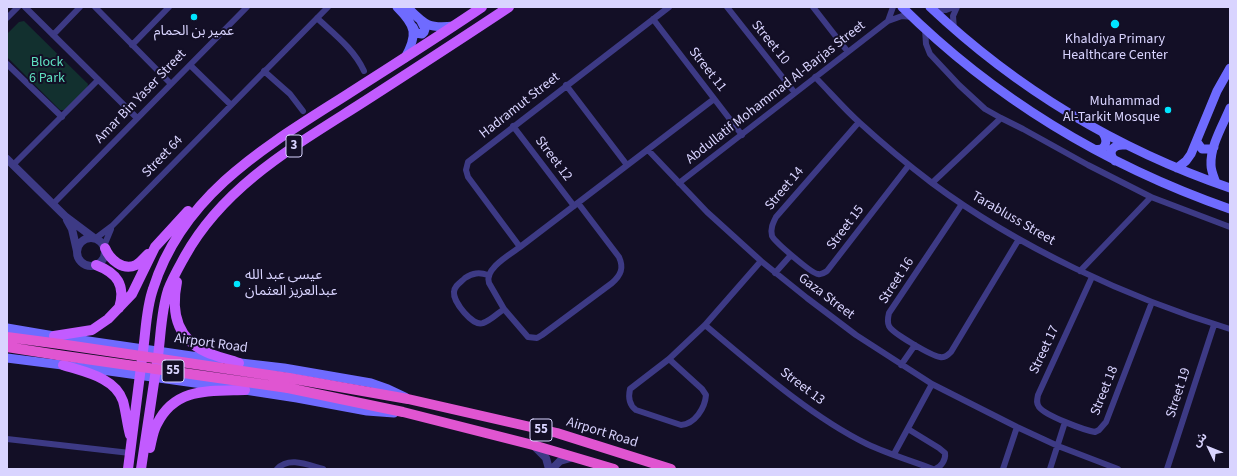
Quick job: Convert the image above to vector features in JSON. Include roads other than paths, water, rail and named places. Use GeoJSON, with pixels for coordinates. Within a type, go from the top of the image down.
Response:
{"type":"FeatureCollection","features":[{"type":"Feature","properties":{"kind":"highway","name":"Airport Road"},"geometry":{"type":"LineString","coordinates":[[7,338],[289,383],[408,399],[557,433],[671,469]]}},
{"type":"Feature","properties":{"kind":"highway","name":"Airport Road"},"geometry":{"type":"LineString","coordinates":[[7,347],[57,345]]}},
{"type":"Feature","properties":{"kind":"highway","name":"Airport Road"},"geometry":{"type":"LineString","coordinates":[[289,383],[533,445],[614,469]]}},
{"type":"Feature","properties":{"kind":"main road"},"geometry":{"type":"LineString","coordinates":[[397,7],[408,18],[416,33],[422,34],[425,29],[421,21]]}},
{"type":"Feature","properties":{"kind":"main road"},"geometry":{"type":"LineString","coordinates":[[407,7],[421,21],[429,26],[439,28],[454,26]]}},
{"type":"Feature","properties":{"kind":"main road","name":"3"},"geometry":{"type":"LineString","coordinates":[[128,469],[151,295],[166,256],[182,229],[212,192],[254,156],[285,134],[482,7]]}},
{"type":"Feature","properties":{"kind":"main road","name":"3"},"geometry":{"type":"LineString","coordinates":[[143,469],[162,316],[168,289],[191,244],[207,221],[231,196],[258,173],[301,142],[456,43],[509,7]]}},
{"type":"Feature","properties":{"kind":"main road"},"geometry":{"type":"LineString","coordinates":[[902,7],[925,29],[990,84],[1045,121],[1115,161],[1166,184],[1230,209]]}},
{"type":"Feature","properties":{"kind":"main road"},"geometry":{"type":"LineString","coordinates":[[931,8],[1003,70],[1103,133],[1125,145],[1177,168],[1230,188]]}},
{"type":"Feature","properties":{"kind":"main road"},"geometry":{"type":"LineString","coordinates":[[405,58],[411,47],[413,27]]}},
{"type":"Feature","properties":{"kind":"main road"},"geometry":{"type":"LineString","coordinates":[[1177,168],[1189,158],[1197,142],[1217,91],[1230,68]]}},
{"type":"Feature","properties":{"kind":"main road"},"geometry":{"type":"LineString","coordinates":[[301,142],[297,137],[299,133],[339,106],[358,88]]}},
{"type":"Feature","properties":{"kind":"main road"},"geometry":{"type":"LineString","coordinates":[[1216,183],[1212,174],[1211,165],[1214,146],[1230,108]]}},
{"type":"Feature","properties":{"kind":"main road"},"geometry":{"type":"LineString","coordinates":[[1092,149],[1098,150],[1103,148],[1106,144],[1106,138],[1103,133]]}},
{"type":"Feature","properties":{"kind":"main road"},"geometry":{"type":"LineString","coordinates":[[1197,142],[1202,149],[1210,149],[1214,146]]}},
{"type":"Feature","properties":{"kind":"main road"},"geometry":{"type":"LineString","coordinates":[[1115,161],[1112,158],[1112,149],[1119,144],[1125,145]]}},
{"type":"Feature","properties":{"kind":"main road"},"geometry":{"type":"LineString","coordinates":[[105,247],[109,256],[114,261],[123,266],[135,266],[141,262],[193,206],[212,192]]}},
{"type":"Feature","properties":{"kind":"main road"},"geometry":{"type":"LineString","coordinates":[[57,345],[95,328],[118,310],[132,294],[155,247]]}},
{"type":"Feature","properties":{"kind":"main road"},"geometry":{"type":"LineString","coordinates":[[96,265],[105,268],[112,274],[121,286],[122,296],[118,310]]}},
{"type":"Feature","properties":{"kind":"main road","name":"3"},"geometry":{"type":"LineString","coordinates":[[180,265],[174,306],[176,317],[181,329],[188,339],[196,346],[207,352],[239,363]]}},
{"type":"Feature","properties":{"kind":"main road","name":"Airport Road"},"geometry":{"type":"LineString","coordinates":[[7,328],[57,345],[109,344],[284,368],[371,383],[388,389],[408,399]]}},
{"type":"Feature","properties":{"kind":"main road"},"geometry":{"type":"LineString","coordinates":[[102,370],[112,359],[113,354],[109,344]]}},
{"type":"Feature","properties":{"kind":"main road"},"geometry":{"type":"LineString","coordinates":[[189,382],[182,375],[181,366],[183,361],[190,356]]}},
{"type":"Feature","properties":{"kind":"main road","name":"Airport Road"},"geometry":{"type":"LineString","coordinates":[[7,358],[245,390],[367,411],[385,413],[403,412]]}},
{"type":"Feature","properties":{"kind":"main road"},"geometry":{"type":"LineString","coordinates":[[63,365],[100,377],[110,383],[117,390],[123,401],[132,443]]}},
{"type":"Feature","properties":{"kind":"main road"},"geometry":{"type":"LineString","coordinates":[[143,469],[156,425],[164,411],[175,401],[187,395],[202,391],[245,390]]}},
{"type":"Feature","properties":{"kind":"street"},"geometry":{"type":"LineString","coordinates":[[7,18],[18,7]]}},
{"type":"Feature","properties":{"kind":"street"},"geometry":{"type":"LineString","coordinates":[[25,7],[137,118]]}},
{"type":"Feature","properties":{"kind":"street"},"geometry":{"type":"LineString","coordinates":[[53,35],[80,7]]}},
{"type":"Feature","properties":{"kind":"street"},"geometry":{"type":"LineString","coordinates":[[95,7],[171,84]]}},
{"type":"Feature","properties":{"kind":"street"},"geometry":{"type":"LineString","coordinates":[[132,45],[169,7]]}},
{"type":"Feature","properties":{"kind":"street","name":"Amar Bin Yaser Street"},"geometry":{"type":"LineString","coordinates":[[53,204],[247,7]]}},
{"type":"Feature","properties":{"kind":"street","name":"Street 64"},"geometry":{"type":"LineString","coordinates":[[95,238],[112,226],[328,7]]}},
{"type":"Feature","properties":{"kind":"street","name":"Hadramut Street"},"geometry":{"type":"LineString","coordinates":[[520,247],[468,178],[466,170],[470,159],[669,7]]}},
{"type":"Feature","properties":{"kind":"street","name":"Street 10"},"geometry":{"type":"LineString","coordinates":[[727,7],[795,93]]}},
{"type":"Feature","properties":{"kind":"street"},"geometry":{"type":"LineString","coordinates":[[812,7],[848,52]]}},
{"type":"Feature","properties":{"kind":"street"},"geometry":{"type":"LineString","coordinates":[[888,21],[893,7]]}},
{"type":"Feature","properties":{"kind":"street"},"geometry":{"type":"LineString","coordinates":[[931,8],[946,10],[954,7]]}},
{"type":"Feature","properties":{"kind":"street"},"geometry":{"type":"LineString","coordinates":[[954,29],[954,16],[957,7]]}},
{"type":"Feature","properties":{"kind":"street","name":"Abdullatif Mohammad Al-Barjas Street"},"geometry":{"type":"LineString","coordinates":[[679,183],[888,21],[902,16],[912,17]]}},
{"type":"Feature","properties":{"kind":"street"},"geometry":{"type":"LineString","coordinates":[[317,18],[352,52],[364,71]]}},
{"type":"Feature","properties":{"kind":"street","name":"Street 11"},"geometry":{"type":"LineString","coordinates":[[653,19],[742,135]]}},
{"type":"Feature","properties":{"kind":"street"},"geometry":{"type":"LineString","coordinates":[[925,29],[926,44],[930,54],[959,85],[985,108],[1088,165],[1151,197],[1230,227]]}},
{"type":"Feature","properties":{"kind":"street"},"geometry":{"type":"LineString","coordinates":[[7,64],[62,116]]}},
{"type":"Feature","properties":{"kind":"street"},"geometry":{"type":"LineString","coordinates":[[190,65],[230,105]]}},
{"type":"Feature","properties":{"kind":"street"},"geometry":{"type":"LineString","coordinates":[[264,71],[290,94],[303,111]]}},
{"type":"Feature","properties":{"kind":"street","name":"Tarabluss Street"},"geometry":{"type":"LineString","coordinates":[[815,77],[859,122],[932,183],[962,204],[1019,239],[1092,277],[1152,302],[1214,325],[1230,329]]}},
{"type":"Feature","properties":{"kind":"street"},"geometry":{"type":"LineString","coordinates":[[66,217],[72,229],[79,259],[85,264],[96,265],[104,259],[105,247],[101,241],[66,217],[10,162],[62,116],[98,80]]}},
{"type":"Feature","properties":{"kind":"street"},"geometry":{"type":"LineString","coordinates":[[566,85],[627,165]]}},
{"type":"Feature","properties":{"kind":"street"},"geometry":{"type":"LineString","coordinates":[[576,205],[619,257],[622,264],[620,275],[612,283],[537,338],[526,336],[504,309],[489,283],[488,274],[495,266],[714,99]]}},
{"type":"Feature","properties":{"kind":"street"},"geometry":{"type":"LineString","coordinates":[[932,183],[1001,118]]}},
{"type":"Feature","properties":{"kind":"street","name":"Street 14"},"geometry":{"type":"LineString","coordinates":[[791,255],[773,237],[773,223],[776,217],[859,122]]}},
{"type":"Feature","properties":{"kind":"street","name":"Street 12"},"geometry":{"type":"LineString","coordinates":[[513,126],[576,205]]}},
{"type":"Feature","properties":{"kind":"street","name":"Gaza Street"},"geometry":{"type":"LineString","coordinates":[[648,150],[707,212],[775,273],[856,335],[932,384],[1017,428],[1114,468]]}},
{"type":"Feature","properties":{"kind":"street","name":"Street 15"},"geometry":{"type":"LineString","coordinates":[[791,255],[815,273],[821,274],[827,271],[910,164]]}},
{"type":"Feature","properties":{"kind":"street"},"geometry":{"type":"LineString","coordinates":[[1080,271],[1151,197]]}},
{"type":"Feature","properties":{"kind":"street","name":"Street 16"},"geometry":{"type":"LineString","coordinates":[[915,345],[889,326],[889,313],[962,204]]}},
{"type":"Feature","properties":{"kind":"street","name":"Street 64"},"geometry":{"type":"LineString","coordinates":[[105,247],[112,226]]}},
{"type":"Feature","properties":{"kind":"street"},"geometry":{"type":"LineString","coordinates":[[77,253],[78,245],[88,238],[95,238]]}},
{"type":"Feature","properties":{"kind":"street"},"geometry":{"type":"LineString","coordinates":[[901,365],[915,345],[938,357],[946,356],[951,352],[1019,239]]}},
{"type":"Feature","properties":{"kind":"street"},"geometry":{"type":"LineString","coordinates":[[775,273],[791,255]]}},
{"type":"Feature","properties":{"kind":"street"},"geometry":{"type":"LineString","coordinates":[[669,359],[702,389],[706,395],[706,402],[702,409],[694,420],[685,425],[636,410],[629,401],[630,389],[669,359],[705,325],[761,260]]}},
{"type":"Feature","properties":{"kind":"street"},"geometry":{"type":"LineString","coordinates":[[488,274],[481,272],[475,273],[461,282],[455,288],[455,298],[467,316],[477,323],[484,323],[504,309]]}},
{"type":"Feature","properties":{"kind":"street","name":"Street 17"},"geometry":{"type":"LineString","coordinates":[[1065,422],[1040,408],[1037,401],[1038,395],[1092,277]]}},
{"type":"Feature","properties":{"kind":"street","name":"Street 18"},"geometry":{"type":"LineString","coordinates":[[1065,422],[1095,432],[1099,430],[1106,422],[1152,302]]}},
{"type":"Feature","properties":{"kind":"street","name":"Street 13"},"geometry":{"type":"LineString","coordinates":[[705,325],[746,360],[826,420],[868,444],[934,469],[939,468],[946,457],[945,453],[940,448],[908,429]]}},
{"type":"Feature","properties":{"kind":"street","name":"Street 19"},"geometry":{"type":"LineString","coordinates":[[1167,469],[1214,325]]}},
{"type":"Feature","properties":{"kind":"street"},"geometry":{"type":"LineString","coordinates":[[894,454],[932,384]]}},
{"type":"Feature","properties":{"kind":"street"},"geometry":{"type":"LineString","coordinates":[[1050,469],[1065,422]]}},
{"type":"Feature","properties":{"kind":"street"},"geometry":{"type":"LineString","coordinates":[[1003,469],[1017,428]]}},
{"type":"Feature","properties":{"kind":"street"},"geometry":{"type":"LineString","coordinates":[[7,439],[130,453]]}},
{"type":"Feature","properties":{"kind":"street"},"geometry":{"type":"LineString","coordinates":[[533,445],[546,458],[550,469],[560,461],[574,457]]}},
{"type":"Feature","properties":{"kind":"street"},"geometry":{"type":"LineString","coordinates":[[277,469],[286,463],[299,462],[323,469]]}},
{"type":"Feature","properties":{"kind":"place","name":"عمير بن الحمام"},"geometry":{"type":"Point","coordinates":[194,17]}},
{"type":"Feature","properties":{"kind":"place","name":"Khaldiya Primary Healthcare Center"},"geometry":{"type":"Point","coordinates":[1115,24]}},
{"type":"Feature","properties":{"kind":"place","name":"Muhammad Al-Tarkit Mosque"},"geometry":{"type":"Point","coordinates":[1168,110]}},
{"type":"Feature","properties":{"kind":"place","name":"عيسى عبد الله عبدالعزيز العثمان"},"geometry":{"type":"Point","coordinates":[237,284]}},
{"type":"Feature","properties":{"kind":"park label","name":"Block 6 Park"},"geometry":{"type":"Point","coordinates":[47,72]}}]}
